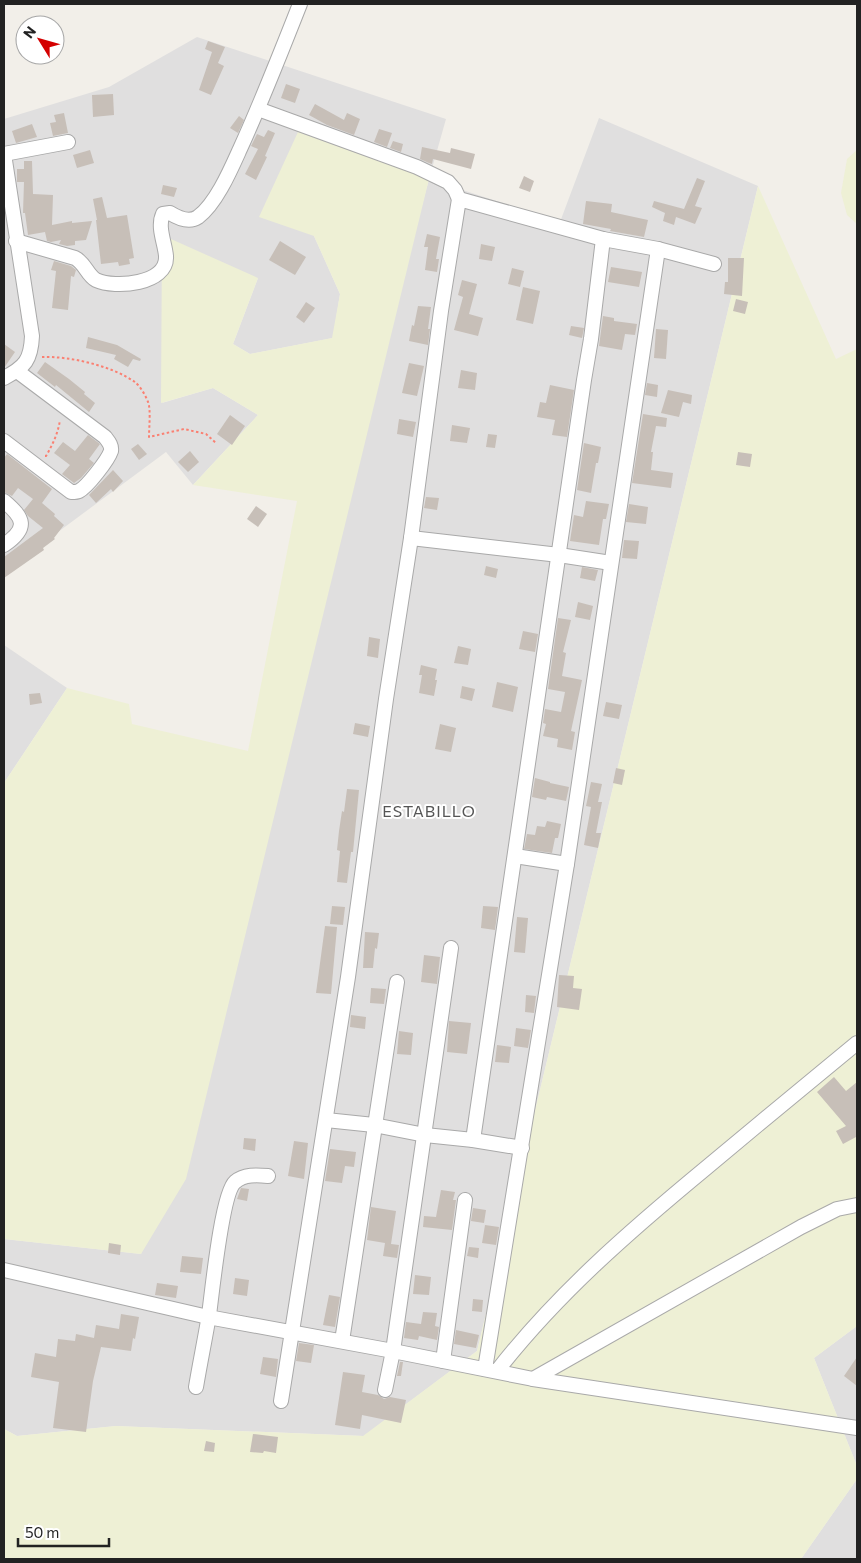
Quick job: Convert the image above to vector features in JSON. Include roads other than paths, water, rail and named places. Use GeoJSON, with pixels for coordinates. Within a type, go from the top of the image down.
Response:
{"type":"FeatureCollection","features":[{"type":"Feature","properties":{"kind":"street"},"geometry":{"type":"LineString","coordinates":[[16,241],[76,258],[82,262],[96,280],[102,282],[128,284],[148,280],[157,274],[164,266],[166,258],[161,222],[163,214],[170,213],[179,218],[189,220],[197,218],[207,208],[226,179],[258,109],[300,4]]}},
{"type":"Feature","properties":{"kind":"street"},"geometry":{"type":"LineString","coordinates":[[258,109],[417,167],[448,182],[455,190],[458,199],[349,968],[282,1401]]}},
{"type":"Feature","properties":{"kind":"street"},"geometry":{"type":"LineString","coordinates":[[4,378],[22,366],[31,350],[32,336],[4,154],[68,142]]}},
{"type":"Feature","properties":{"kind":"street"},"geometry":{"type":"LineString","coordinates":[[458,199],[603,239],[658,249],[714,264]]}},
{"type":"Feature","properties":{"kind":"street"},"geometry":{"type":"LineString","coordinates":[[473,1140],[591,339],[603,239]]}},
{"type":"Feature","properties":{"kind":"street"},"geometry":{"type":"LineString","coordinates":[[491,1370],[522,1148],[567,864],[658,249]]}},
{"type":"Feature","properties":{"kind":"street"},"geometry":{"type":"LineString","coordinates":[[4,441],[63,488],[71,492],[78,492],[98,471],[111,451],[111,444],[105,437],[62,404],[22,366]]}},
{"type":"Feature","properties":{"kind":"street"},"geometry":{"type":"LineString","coordinates":[[4,501],[16,511],[21,527],[4,546]]}},
{"type":"Feature","properties":{"kind":"street"},"geometry":{"type":"LineString","coordinates":[[411,538],[611,563]]}},
{"type":"Feature","properties":{"kind":"street"},"geometry":{"type":"LineString","coordinates":[[515,856],[567,864]]}},
{"type":"Feature","properties":{"kind":"street"},"geometry":{"type":"LineString","coordinates":[[385,1390],[393,1351],[451,948]]}},
{"type":"Feature","properties":{"kind":"street"},"geometry":{"type":"LineString","coordinates":[[342,1342],[397,982]]}},
{"type":"Feature","properties":{"kind":"street"},"geometry":{"type":"LineString","coordinates":[[491,1370],[539,1320],[623,1239],[857,1043]]}},
{"type":"Feature","properties":{"kind":"street"},"geometry":{"type":"LineString","coordinates":[[326,1120],[374,1125],[424,1135],[522,1148]]}},
{"type":"Feature","properties":{"kind":"street"},"geometry":{"type":"LineString","coordinates":[[196,1387],[217,1253],[229,1192],[234,1182],[242,1177],[253,1175],[268,1176]]}},
{"type":"Feature","properties":{"kind":"street"},"geometry":{"type":"LineString","coordinates":[[443,1361],[465,1200]]}},
{"type":"Feature","properties":{"kind":"street"},"geometry":{"type":"LineString","coordinates":[[533,1379],[800,1227],[837,1209],[857,1205]]}},
{"type":"Feature","properties":{"kind":"street"},"geometry":{"type":"LineString","coordinates":[[4,1270],[208,1317],[533,1379],[856,1427]]}},
{"type":"Feature","properties":{"kind":"district","name":"ESTABILLO"},"geometry":{"type":"Point","coordinates":[429,810]}}]}
